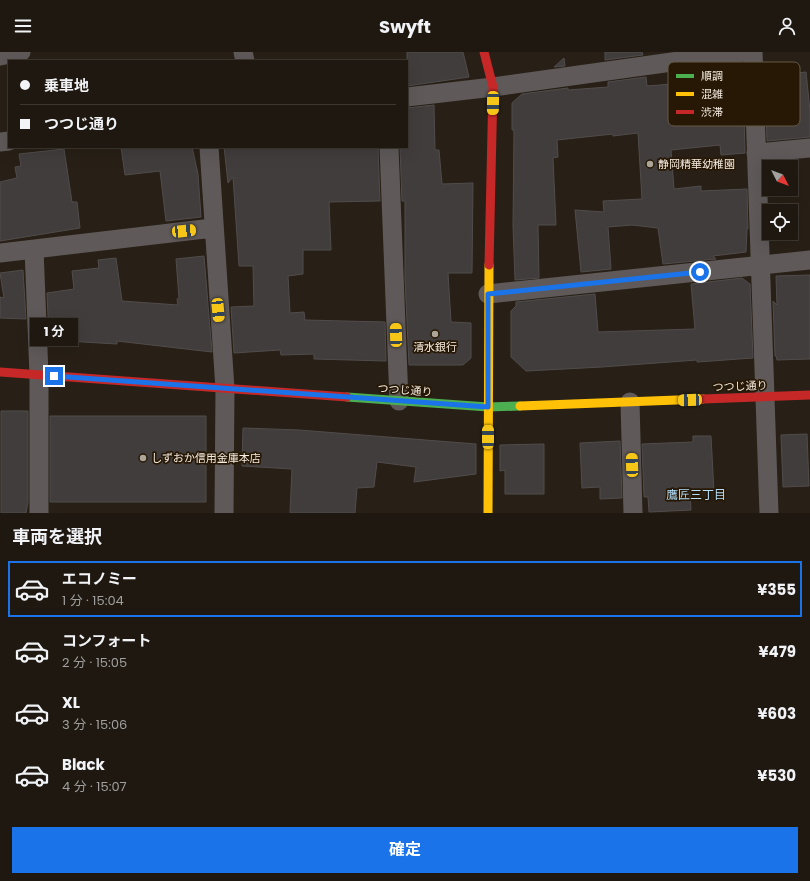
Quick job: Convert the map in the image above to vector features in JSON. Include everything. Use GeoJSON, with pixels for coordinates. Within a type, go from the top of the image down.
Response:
{"type":"FeatureCollection","features":[{"type":"Feature","properties":{"kind":"main road"},"geometry":{"type":"LineString","coordinates":[[484,52],[493,87],[488,294],[488,513]]}},
{"type":"Feature","properties":{"kind":"main road","name":"つつじ通り"},"geometry":{"type":"LineString","coordinates":[[0,372],[399,402],[488,407],[810,395]]}},
{"type":"Feature","properties":{"kind":"street"},"geometry":{"type":"LineString","coordinates":[[0,56],[21,52]]}},
{"type":"Feature","properties":{"kind":"street"},"geometry":{"type":"LineString","coordinates":[[671,62],[742,52]]}},
{"type":"Feature","properties":{"kind":"street"},"geometry":{"type":"LineString","coordinates":[[753,52],[753,62]]}},
{"type":"Feature","properties":{"kind":"street"},"geometry":{"type":"LineString","coordinates":[[408,96],[493,87],[668,62]]}},
{"type":"Feature","properties":{"kind":"street"},"geometry":{"type":"LineString","coordinates":[[755,126],[769,513]]}},
{"type":"Feature","properties":{"kind":"street"},"geometry":{"type":"LineString","coordinates":[[208,148],[225,389],[224,513]]}},
{"type":"Feature","properties":{"kind":"street"},"geometry":{"type":"LineString","coordinates":[[389,148],[399,402]]}},
{"type":"Feature","properties":{"kind":"street"},"geometry":{"type":"LineString","coordinates":[[756,153],[810,148]]}},
{"type":"Feature","properties":{"kind":"street"},"geometry":{"type":"LineString","coordinates":[[0,253],[213,228]]}},
{"type":"Feature","properties":{"kind":"street"},"geometry":{"type":"LineString","coordinates":[[34,249],[39,375],[39,513]]}},
{"type":"Feature","properties":{"kind":"street"},"geometry":{"type":"LineString","coordinates":[[488,294],[810,260]]}},
{"type":"Feature","properties":{"kind":"street"},"geometry":{"type":"LineString","coordinates":[[630,402],[634,513]]}},
{"type":"Feature","properties":{"kind":"building"},"geometry":{"type":"Polygon","coordinates":[[[407,52],[463,52],[469,77],[408,86],[407,52]]]}},
{"type":"Feature","properties":{"kind":"building"},"geometry":{"type":"Polygon","coordinates":[[[605,52],[642,52],[643,55],[605,60],[605,52]]]}},
{"type":"Feature","properties":{"kind":"building"},"geometry":{"type":"Polygon","coordinates":[[[564,58],[565,66],[554,67],[564,58]]]}},
{"type":"Feature","properties":{"kind":"building"},"geometry":{"type":"Polygon","coordinates":[[[806,72],[810,111],[810,137],[767,141],[767,126],[800,126],[800,73],[806,72]]]}},
{"type":"Feature","properties":{"kind":"building"},"geometry":{"type":"Polygon","coordinates":[[[646,77],[647,86],[668,84],[668,126],[744,126],[745,153],[721,155],[720,145],[671,150],[674,189],[701,186],[701,191],[747,189],[748,229],[746,252],[713,256],[716,259],[663,264],[658,228],[632,225],[608,227],[611,269],[581,272],[575,210],[604,212],[603,201],[642,199],[638,133],[557,140],[558,157],[553,158],[556,225],[538,225],[539,278],[515,280],[513,225],[514,130],[512,130],[512,103],[522,94],[568,88],[568,90],[608,87],[608,82],[646,77]]]}},
{"type":"Feature","properties":{"kind":"building"},"geometry":{"type":"Polygon","coordinates":[[[434,105],[435,150],[439,150],[442,184],[473,183],[472,273],[448,273],[451,322],[471,323],[471,358],[463,365],[409,365],[405,279],[405,201],[402,201],[400,148],[408,148],[408,108],[434,105]]]}},
{"type":"Feature","properties":{"kind":"building"},"geometry":{"type":"Polygon","coordinates":[[[121,148],[192,148],[198,174],[201,217],[166,221],[160,171],[125,175],[121,148]]]}},
{"type":"Feature","properties":{"kind":"building"},"geometry":{"type":"Polygon","coordinates":[[[224,148],[378,148],[380,201],[329,202],[331,250],[303,250],[303,274],[288,276],[290,313],[304,312],[305,320],[385,322],[386,361],[314,359],[314,354],[281,355],[280,350],[234,353],[231,307],[254,306],[253,266],[239,266],[233,177],[228,183],[224,148]]]}},
{"type":"Feature","properties":{"kind":"building"},"geometry":{"type":"Polygon","coordinates":[[[64,149],[72,202],[77,202],[80,228],[0,241],[0,182],[17,178],[15,167],[21,166],[19,154],[64,149]]]}},
{"type":"Feature","properties":{"kind":"building"},"geometry":{"type":"Polygon","coordinates":[[[204,256],[212,352],[117,341],[117,344],[49,340],[47,293],[74,289],[72,271],[99,268],[98,260],[116,258],[122,301],[178,305],[177,299],[179,298],[176,259],[204,256]]]}},
{"type":"Feature","properties":{"kind":"building"},"geometry":{"type":"Polygon","coordinates":[[[23,270],[26,319],[0,318],[0,297],[4,298],[0,273],[23,270]]]}},
{"type":"Feature","properties":{"kind":"building"},"geometry":{"type":"Polygon","coordinates":[[[810,275],[810,359],[777,360],[775,356],[773,301],[777,305],[776,276],[810,275]]]}},
{"type":"Feature","properties":{"kind":"building"},"geometry":{"type":"Polygon","coordinates":[[[742,278],[750,284],[753,358],[697,362],[697,360],[526,371],[511,357],[511,311],[516,306],[516,302],[595,294],[598,332],[695,329],[691,284],[742,278]]]}},
{"type":"Feature","properties":{"kind":"building"},"geometry":{"type":"Polygon","coordinates":[[[1,411],[28,411],[28,502],[26,513],[1,513],[1,411]]]}},
{"type":"Feature","properties":{"kind":"building"},"geometry":{"type":"Polygon","coordinates":[[[50,416],[206,416],[206,502],[50,502],[50,416]]]}},
{"type":"Feature","properties":{"kind":"building"},"geometry":{"type":"Polygon","coordinates":[[[243,428],[299,430],[476,444],[476,474],[414,482],[416,467],[377,462],[374,487],[357,488],[355,513],[290,513],[292,469],[242,466],[243,428]]]}},
{"type":"Feature","properties":{"kind":"building"},"geometry":{"type":"Polygon","coordinates":[[[807,434],[809,486],[783,487],[781,435],[807,434]]]}},
{"type":"Feature","properties":{"kind":"building"},"geometry":{"type":"Polygon","coordinates":[[[693,436],[711,436],[714,492],[690,492],[691,510],[649,512],[648,497],[644,497],[642,444],[693,442],[693,436]]]}},
{"type":"Feature","properties":{"kind":"building"},"geometry":{"type":"Polygon","coordinates":[[[620,441],[622,498],[600,499],[600,487],[582,488],[580,443],[620,441]]]}},
{"type":"Feature","properties":{"kind":"building"},"geometry":{"type":"Polygon","coordinates":[[[544,444],[544,494],[505,494],[505,470],[500,471],[500,445],[544,444]]]}},
{"type":"Feature","properties":{"kind":"traffic: fast"},"geometry":{"type":"LineString","coordinates":[[347,397],[488,407],[520,406]]}},
{"type":"Feature","properties":{"kind":"traffic: slow"},"geometry":{"type":"LineString","coordinates":[[488,513],[489,265]]}},
{"type":"Feature","properties":{"kind":"traffic: slow"},"geometry":{"type":"LineString","coordinates":[[520,406],[703,399]]}},
{"type":"Feature","properties":{"kind":"traffic: jam"},"geometry":{"type":"LineString","coordinates":[[484,52],[493,87],[489,265]]}},
{"type":"Feature","properties":{"kind":"traffic: jam"},"geometry":{"type":"LineString","coordinates":[[0,372],[347,397]]}},
{"type":"Feature","properties":{"kind":"traffic: jam"},"geometry":{"type":"LineString","coordinates":[[703,399],[810,395]]}},
{"type":"Feature","properties":{"kind":"place","name":"静岡精華幼稚園"},"geometry":{"type":"Point","coordinates":[650,164]}},
{"type":"Feature","properties":{"kind":"place","name":"清水銀行"},"geometry":{"type":"Point","coordinates":[435,334]}},
{"type":"Feature","properties":{"kind":"place","name":"しずおか信用金庫本店"},"geometry":{"type":"Point","coordinates":[143,458]}},
{"type":"Feature","properties":{"kind":"district","name":"鷹匠三丁目"},"geometry":{"type":"Point","coordinates":[696,495]}},
{"type":"Feature","properties":{"kind":"route"},"geometry":{"type":"LineString","coordinates":[[54,376],[399,402],[488,407],[488,294],[700,272]]}}]}
